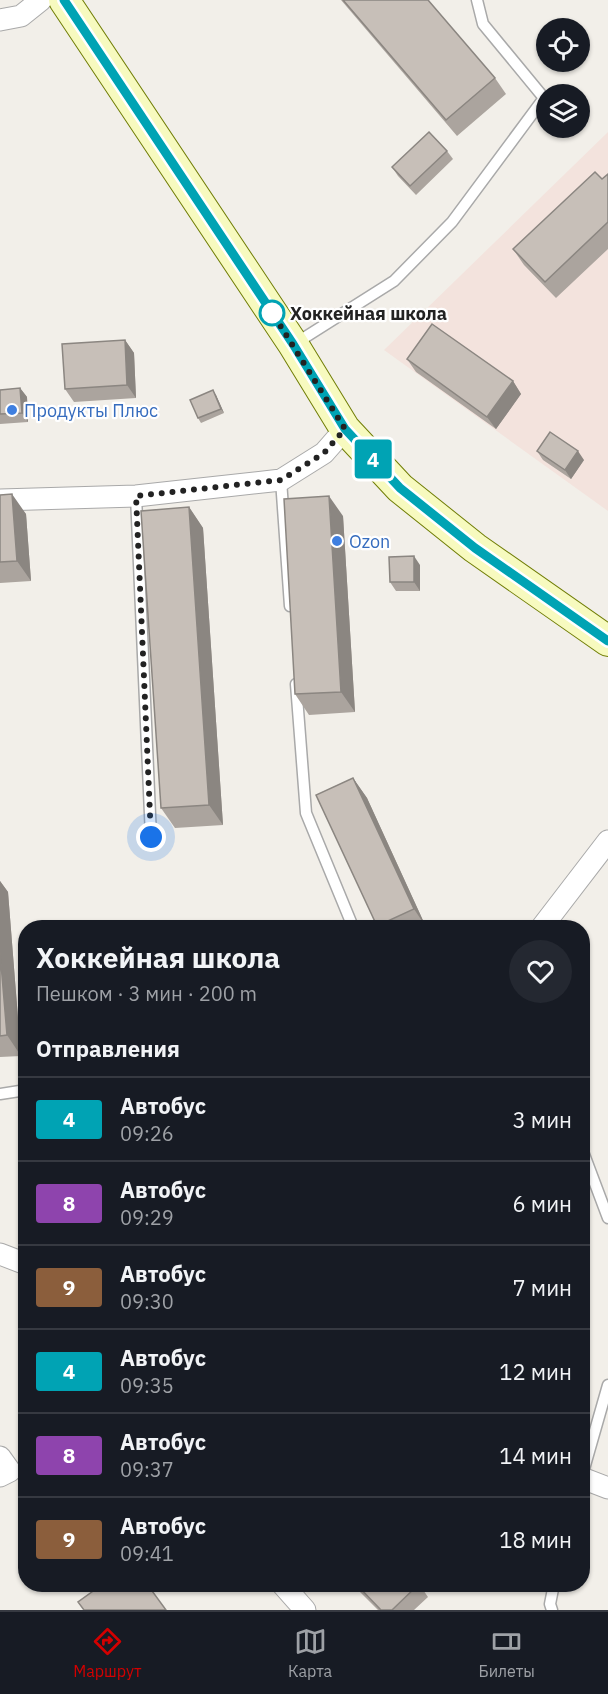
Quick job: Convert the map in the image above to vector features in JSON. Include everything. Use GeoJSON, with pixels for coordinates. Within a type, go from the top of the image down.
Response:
{"type":"FeatureCollection","features":[{"type":"Feature","properties":{"kind":"street"},"geometry":{"type":"LineString","coordinates":[[0,20],[21,16],[41,0]]}},
{"type":"Feature","properties":{"kind":"street"},"geometry":{"type":"LineString","coordinates":[[64,0],[293,344],[345,429],[400,488],[475,548],[608,641]]}},
{"type":"Feature","properties":{"kind":"street"},"geometry":{"type":"LineString","coordinates":[[0,500],[136,496],[281,480],[324,453],[345,429]]}},
{"type":"Feature","properties":{"kind":"street"},"geometry":{"type":"LineString","coordinates":[[547,920],[608,841]]}},
{"type":"Feature","properties":{"kind":"street"},"geometry":{"type":"LineString","coordinates":[[0,1254],[18,1261]]}},
{"type":"Feature","properties":{"kind":"street"},"geometry":{"type":"LineString","coordinates":[[0,1457],[10,1471],[0,1476]]}},
{"type":"Feature","properties":{"kind":"street"},"geometry":{"type":"LineString","coordinates":[[590,1480],[608,1488]]}},
{"type":"Feature","properties":{"kind":"street"},"geometry":{"type":"LineString","coordinates":[[289,1592],[305,1610]]}},
{"type":"Feature","properties":{"kind":"lane"},"geometry":{"type":"LineString","coordinates":[[293,344],[394,281],[452,222],[544,98],[483,24],[477,0]]}},
{"type":"Feature","properties":{"kind":"lane"},"geometry":{"type":"LineString","coordinates":[[281,480],[292,623]]}},
{"type":"Feature","properties":{"kind":"lane"},"geometry":{"type":"LineString","coordinates":[[136,496],[151,837]]}},
{"type":"Feature","properties":{"kind":"lane"},"geometry":{"type":"LineString","coordinates":[[295,671],[306,813],[350,920]]}},
{"type":"Feature","properties":{"kind":"lane"},"geometry":{"type":"LineString","coordinates":[[0,1094],[18,1091]]}},
{"type":"Feature","properties":{"kind":"lane"},"geometry":{"type":"LineString","coordinates":[[590,1170],[608,1218]]}},
{"type":"Feature","properties":{"kind":"lane"},"geometry":{"type":"LineString","coordinates":[[590,1449],[608,1385]]}},
{"type":"Feature","properties":{"kind":"lane"},"geometry":{"type":"LineString","coordinates":[[552,1592],[550,1604],[552,1610]]}},
{"type":"Feature","properties":{"kind":"shaded area"},"geometry":{"type":"Polygon","coordinates":[[[608,132],[608,511],[384,350],[608,132]]]}},
{"type":"Feature","properties":{"kind":"building"},"geometry":{"type":"Polygon","coordinates":[[[343,0],[428,0],[495,78],[446,120],[343,0]]]}},
{"type":"Feature","properties":{"kind":"building"},"geometry":{"type":"Polygon","coordinates":[[[429,132],[447,151],[410,186],[392,167],[429,132]]]}},
{"type":"Feature","properties":{"kind":"building"},"geometry":{"type":"Polygon","coordinates":[[[595,172],[602,179],[608,174],[608,222],[545,282],[513,249],[595,172]]]}},
{"type":"Feature","properties":{"kind":"building"},"geometry":{"type":"Polygon","coordinates":[[[432,324],[513,381],[487,417],[407,359],[432,324]]]}},
{"type":"Feature","properties":{"kind":"building"},"geometry":{"type":"Polygon","coordinates":[[[125,340],[127,385],[65,389],[62,344],[125,340]]]}},
{"type":"Feature","properties":{"kind":"building"},"geometry":{"type":"Polygon","coordinates":[[[20,388],[22,413],[0,414],[0,390],[20,388]]]}},
{"type":"Feature","properties":{"kind":"building"},"geometry":{"type":"Polygon","coordinates":[[[213,390],[221,409],[198,418],[190,400],[213,390]]]}},
{"type":"Feature","properties":{"kind":"building"},"geometry":{"type":"Polygon","coordinates":[[[550,432],[578,451],[565,470],[537,451],[550,432]]]}},
{"type":"Feature","properties":{"kind":"building"},"geometry":{"type":"Polygon","coordinates":[[[12,494],[17,561],[0,562],[0,495],[12,494]]]}},
{"type":"Feature","properties":{"kind":"building"},"geometry":{"type":"Polygon","coordinates":[[[329,496],[341,692],[295,694],[284,499],[329,496]]]}},
{"type":"Feature","properties":{"kind":"building"},"geometry":{"type":"Polygon","coordinates":[[[189,507],[209,805],[161,808],[141,511],[189,507]]]}},
{"type":"Feature","properties":{"kind":"building"},"geometry":{"type":"Polygon","coordinates":[[[414,556],[414,582],[390,582],[389,557],[414,556]]]}},
{"type":"Feature","properties":{"kind":"building"},"geometry":{"type":"Polygon","coordinates":[[[353,778],[414,909],[390,920],[374,920],[316,795],[353,778]]]}},
{"type":"Feature","properties":{"kind":"building"},"geometry":{"type":"Polygon","coordinates":[[[0,952],[7,1035],[0,1036],[0,952]]]}},
{"type":"Feature","properties":{"kind":"building"},"geometry":{"type":"Polygon","coordinates":[[[92,1592],[153,1592],[166,1610],[84,1610],[78,1602],[92,1592]]]}},
{"type":"Feature","properties":{"kind":"building"},"geometry":{"type":"Polygon","coordinates":[[[364,1592],[411,1592],[392,1610],[381,1610],[364,1592]]]}},
{"type":"Feature","properties":{"kind":"bus line","name":"4"},"geometry":{"type":"LineString","coordinates":[[64,0],[293,344],[345,429],[400,488],[475,548],[608,641]]}},
{"type":"Feature","properties":{"kind":"place","name":"Хоккейная школа"},"geometry":{"type":"Point","coordinates":[272,313]}},
{"type":"Feature","properties":{"kind":"place","name":"Продукты Плюс"},"geometry":{"type":"Point","coordinates":[12,410]}},
{"type":"Feature","properties":{"kind":"place","name":"Ozon"},"geometry":{"type":"Point","coordinates":[337,541]}},
{"type":"Feature","properties":{"kind":"route"},"geometry":{"type":"LineString","coordinates":[[151,837],[136,496],[281,480],[324,453],[345,429],[268,306],[272,313]]}}]}
